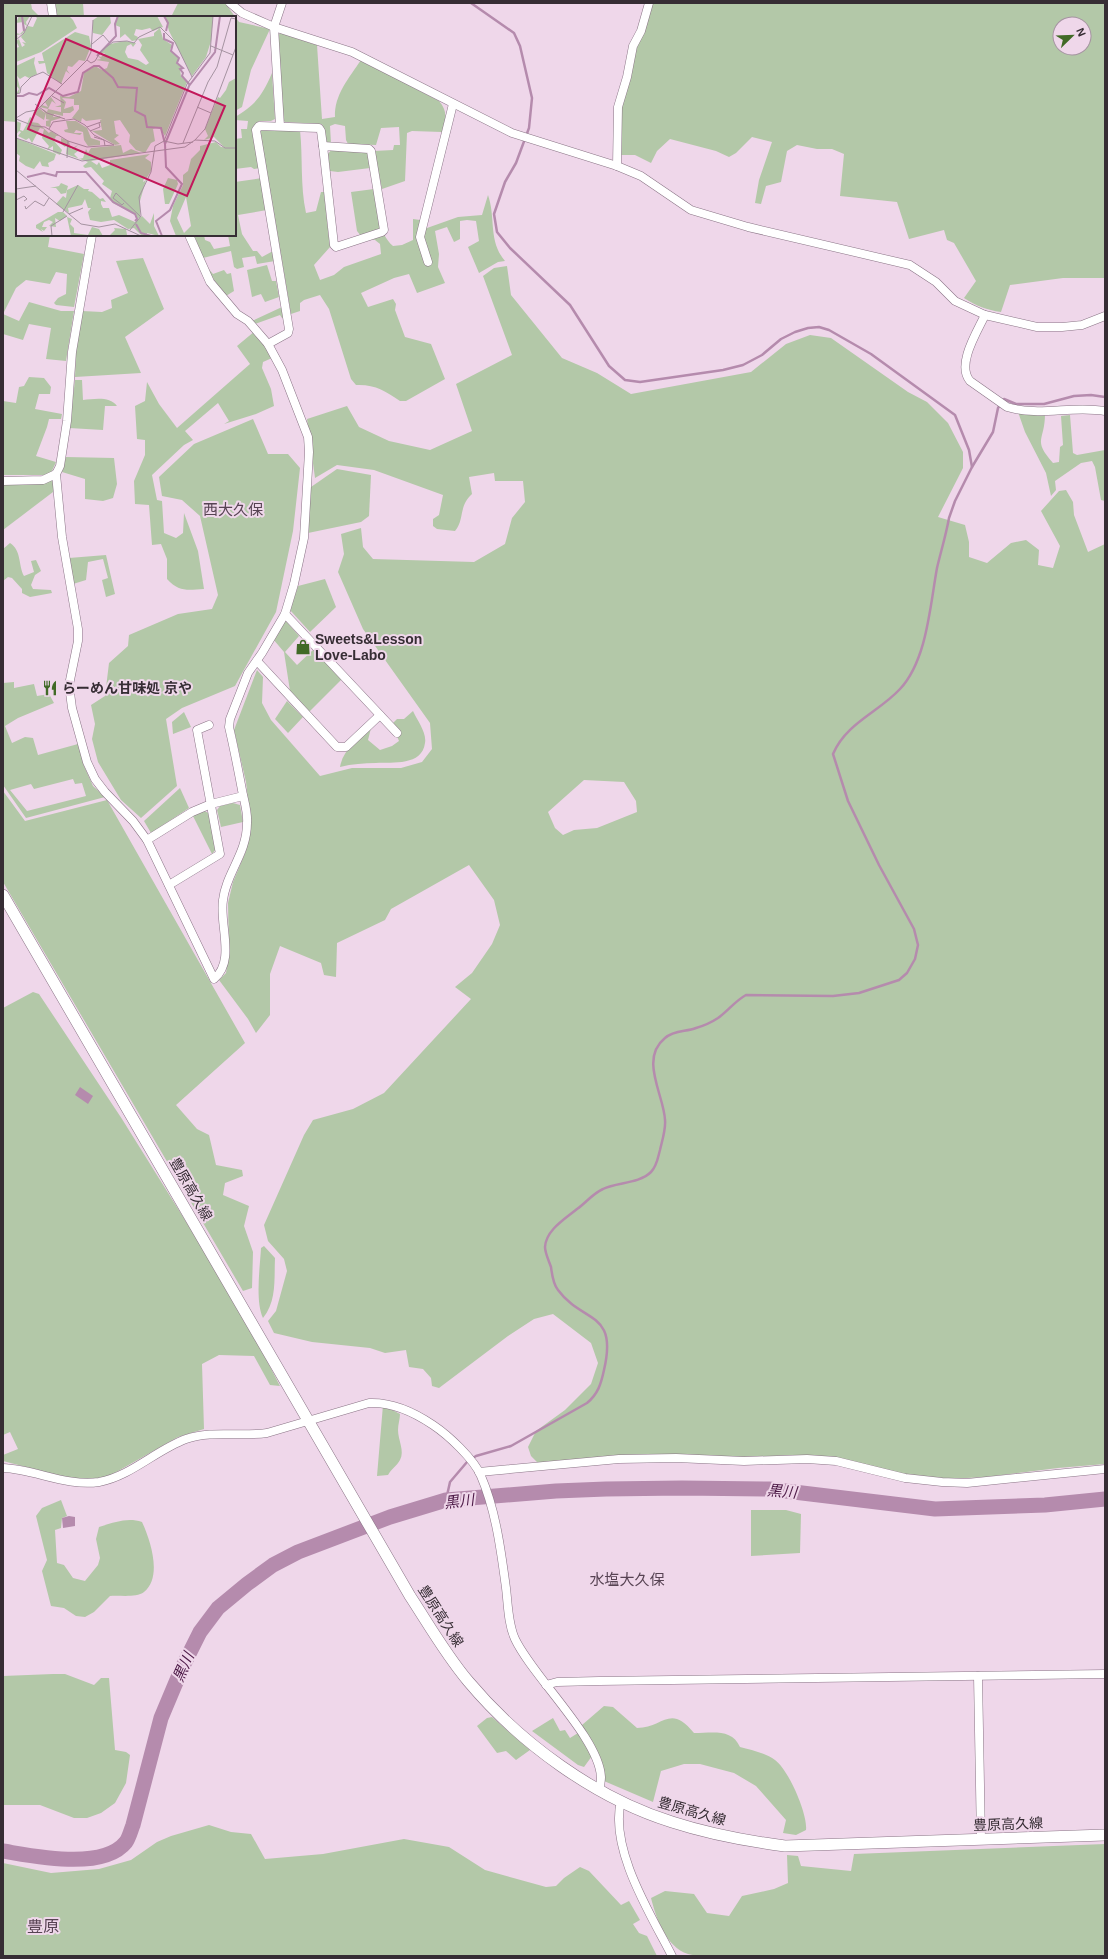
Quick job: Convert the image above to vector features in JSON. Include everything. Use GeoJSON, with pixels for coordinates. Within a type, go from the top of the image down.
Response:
{"type":"FeatureCollection","features":[{"type":"Feature","properties":{"kind":"main road","name":"豊原高久線"},"geometry":{"type":"LineString","coordinates":[[3,895],[384,1552],[450,1657],[486,1702],[506,1722],[551,1760],[577,1778],[600,1789],[621,1802],[672,1822],[743,1841],[785,1846],[1105,1835]]}},
{"type":"Feature","properties":{"kind":"street"},"geometry":{"type":"LineString","coordinates":[[51,3],[53,16]]}},
{"type":"Feature","properties":{"kind":"street"},"geometry":{"type":"LineString","coordinates":[[230,3],[242,13],[274,27],[352,52],[516,135],[617,166],[641,176],[691,210],[748,227],[910,265],[936,282],[959,304],[985,316],[1037,327],[1082,325],[1105,316]]}},
{"type":"Feature","properties":{"kind":"street"},"geometry":{"type":"LineString","coordinates":[[280,126],[274,27],[282,3]]}},
{"type":"Feature","properties":{"kind":"street"},"geometry":{"type":"LineString","coordinates":[[617,166],[618,107],[627,77],[633,46],[641,31],[649,3]]}},
{"type":"Feature","properties":{"kind":"street"},"geometry":{"type":"LineString","coordinates":[[428,262],[420,237],[453,104]]}},
{"type":"Feature","properties":{"kind":"street"},"geometry":{"type":"LineString","coordinates":[[268,344],[288,333],[289,329],[256,130],[259,126],[319,128],[321,130],[334,245],[336,247],[382,232],[384,230],[371,151],[369,149],[323,146]]}},
{"type":"Feature","properties":{"kind":"street"},"geometry":{"type":"LineString","coordinates":[[92,236],[72,352],[67,421],[60,466],[56,474],[62,537],[78,629],[78,641],[69,682],[72,708],[87,762],[95,779],[104,792],[133,821],[147,840],[214,979],[221,973],[224,964],[225,948],[222,914],[223,899],[227,885],[243,851],[248,823],[229,727],[230,719],[242,686],[285,614],[294,584],[304,538],[309,452],[308,437],[294,400],[282,370],[268,344],[248,321],[237,314],[210,282],[189,236]]}},
{"type":"Feature","properties":{"kind":"street"},"geometry":{"type":"LineString","coordinates":[[985,316],[971,343],[965,366],[965,376],[970,381],[1007,407],[1014,409],[1055,411],[1078,409],[1105,411]]}},
{"type":"Feature","properties":{"kind":"street"},"geometry":{"type":"LineString","coordinates":[[3,481],[43,480],[56,474]]}},
{"type":"Feature","properties":{"kind":"street"},"geometry":{"type":"LineString","coordinates":[[285,614],[397,733]]}},
{"type":"Feature","properties":{"kind":"street"},"geometry":{"type":"LineString","coordinates":[[256,661],[337,747],[346,747],[380,715]]}},
{"type":"Feature","properties":{"kind":"street"},"geometry":{"type":"LineString","coordinates":[[169,885],[220,854],[197,730],[209,725]]}},
{"type":"Feature","properties":{"kind":"street"},"geometry":{"type":"LineString","coordinates":[[147,840],[192,812],[211,804],[243,796]]}},
{"type":"Feature","properties":{"kind":"street"},"geometry":{"type":"LineString","coordinates":[[3,1468],[71,1481],[98,1482],[113,1478],[184,1440],[198,1435],[252,1435],[267,1433],[369,1403],[383,1402],[398,1406],[440,1430],[465,1454],[479,1472],[495,1520],[514,1638],[546,1685],[579,1729],[594,1756],[601,1777],[600,1789]]}},
{"type":"Feature","properties":{"kind":"street"},"geometry":{"type":"LineString","coordinates":[[479,1472],[619,1459],[682,1458],[744,1461],[807,1459],[836,1461],[905,1478],[942,1482],[966,1482],[1105,1469]]}},
{"type":"Feature","properties":{"kind":"street"},"geometry":{"type":"LineString","coordinates":[[546,1685],[557,1682],[599,1681],[1105,1674]]}},
{"type":"Feature","properties":{"kind":"street"},"geometry":{"type":"LineString","coordinates":[[978,1676],[981,1840]]}},
{"type":"Feature","properties":{"kind":"street"},"geometry":{"type":"LineString","coordinates":[[621,1802],[619,1820],[628,1867],[672,1956]]}},
{"type":"Feature","properties":{"kind":"green space"},"geometry":{"type":"Polygon","coordinates":[[[3,3],[31,3],[32,9],[39,16],[16,16],[16,122],[3,121],[3,3]]]}},
{"type":"Feature","properties":{"kind":"green space"},"geometry":{"type":"Polygon","coordinates":[[[54,3],[83,3],[84,16],[56,16],[54,3]]]}},
{"type":"Feature","properties":{"kind":"green space"},"geometry":{"type":"Polygon","coordinates":[[[178,3],[225,3],[235,16],[172,16],[178,3]]]}},
{"type":"Feature","properties":{"kind":"green space"},"geometry":{"type":"Polygon","coordinates":[[[652,3],[1105,3],[1105,278],[1063,278],[1010,285],[1001,312],[991,310],[964,298],[976,281],[954,243],[947,240],[944,230],[909,239],[897,202],[840,196],[844,154],[832,149],[817,149],[797,145],[787,151],[781,182],[766,186],[761,204],[755,203],[759,180],[772,142],[752,137],[736,153],[729,157],[716,151],[670,139],[657,151],[651,163],[635,155],[620,155],[621,108],[636,46],[652,3]]]}},
{"type":"Feature","properties":{"kind":"green space"},"geometry":{"type":"Polygon","coordinates":[[[236,18],[239,22],[270,29],[251,70],[242,107],[236,110],[236,18]]]}},
{"type":"Feature","properties":{"kind":"green space"},"geometry":{"type":"Polygon","coordinates":[[[280,33],[317,45],[322,119],[335,117],[337,101],[343,87],[361,60],[439,101],[445,112],[442,132],[412,131],[407,133],[405,181],[382,189],[374,151],[393,150],[394,145],[400,145],[399,127],[381,128],[376,145],[348,144],[346,140],[345,126],[335,124],[330,126],[331,143],[326,142],[322,124],[285,122],[282,119],[278,36],[280,33]]]}},
{"type":"Feature","properties":{"kind":"green space"},"geometry":{"type":"Polygon","coordinates":[[[272,73],[275,119],[271,121],[259,121],[254,128],[260,168],[254,169],[251,167],[236,169],[236,139],[242,138],[241,129],[247,129],[248,121],[236,120],[236,116],[254,103],[265,87],[272,73]]]}},
{"type":"Feature","properties":{"kind":"green space"},"geometry":{"type":"Polygon","coordinates":[[[264,128],[300,130],[303,192],[306,213],[316,211],[321,192],[324,192],[330,247],[314,265],[320,280],[334,275],[344,267],[381,254],[380,244],[375,240],[361,236],[357,231],[351,192],[374,189],[377,212],[381,227],[388,241],[393,246],[402,245],[413,240],[413,219],[420,220],[427,228],[458,217],[482,215],[488,195],[492,212],[496,245],[505,261],[498,262],[479,273],[468,247],[479,241],[476,221],[460,221],[460,239],[454,242],[447,227],[435,231],[439,254],[438,267],[445,283],[417,293],[409,274],[394,278],[361,293],[368,307],[393,299],[396,304],[395,310],[405,337],[431,344],[445,379],[406,401],[400,401],[385,391],[374,387],[356,385],[351,379],[329,309],[320,295],[304,300],[300,303],[300,311],[291,314],[260,131],[264,128]]]}},
{"type":"Feature","properties":{"kind":"green space"},"geometry":{"type":"Polygon","coordinates":[[[331,150],[365,151],[368,154],[370,168],[338,172],[330,171],[328,154],[331,150]]]}},
{"type":"Feature","properties":{"kind":"green space"},"geometry":{"type":"Polygon","coordinates":[[[262,178],[267,210],[238,215],[242,234],[253,251],[257,251],[262,257],[273,251],[275,261],[257,264],[255,256],[242,258],[244,267],[237,269],[234,267],[231,251],[203,258],[194,236],[204,236],[205,240],[210,242],[214,249],[230,246],[228,236],[236,236],[236,182],[262,178]]]}},
{"type":"Feature","properties":{"kind":"green space"},"geometry":{"type":"Polygon","coordinates":[[[3,192],[16,193],[16,236],[50,236],[48,247],[84,254],[74,307],[56,305],[54,303],[58,298],[66,294],[67,274],[56,272],[50,284],[26,280],[16,288],[3,314],[3,192]]]}},
{"type":"Feature","properties":{"kind":"green space"},"geometry":{"type":"Polygon","coordinates":[[[143,258],[164,309],[125,337],[141,373],[75,377],[76,350],[82,311],[102,312],[112,308],[111,300],[128,293],[116,261],[143,258]]]}},
{"type":"Feature","properties":{"kind":"green space"},"geometry":{"type":"Polygon","coordinates":[[[267,265],[272,281],[276,281],[279,297],[265,302],[261,294],[252,297],[247,270],[267,265]]]}},
{"type":"Feature","properties":{"kind":"green space"},"geometry":{"type":"Polygon","coordinates":[[[507,266],[511,295],[562,358],[597,373],[631,394],[751,372],[786,344],[810,335],[831,338],[908,392],[927,402],[948,423],[963,452],[963,468],[938,517],[965,525],[969,542],[969,557],[987,563],[1011,543],[1026,540],[1039,550],[1038,565],[1053,568],[1060,546],[1041,511],[1059,491],[1066,490],[1073,502],[1074,515],[1088,552],[1105,544],[1105,1464],[987,1477],[946,1479],[905,1474],[842,1459],[808,1455],[538,1463],[531,1456],[528,1447],[536,1431],[565,1410],[591,1384],[598,1363],[591,1343],[553,1314],[534,1319],[508,1336],[439,1388],[432,1386],[431,1378],[423,1369],[409,1367],[406,1350],[385,1353],[370,1348],[312,1342],[274,1333],[268,1321],[276,1311],[287,1271],[284,1259],[268,1241],[264,1225],[304,1135],[313,1120],[353,1109],[384,1093],[471,999],[455,987],[472,973],[492,944],[500,925],[494,900],[469,865],[391,909],[385,920],[337,943],[336,977],[324,975],[321,963],[280,946],[270,974],[270,1015],[256,1033],[248,1019],[219,980],[226,973],[229,952],[228,903],[233,882],[246,851],[250,820],[246,782],[234,730],[257,670],[263,677],[262,703],[271,720],[320,776],[352,768],[401,768],[422,762],[432,749],[430,723],[363,629],[338,572],[344,554],[341,534],[361,528],[363,547],[373,559],[474,562],[505,544],[512,518],[525,502],[523,481],[495,481],[494,473],[469,477],[472,494],[463,508],[460,522],[455,531],[437,529],[433,526],[433,519],[439,515],[443,495],[374,470],[337,465],[315,478],[307,419],[347,406],[359,427],[389,441],[430,450],[472,431],[456,384],[512,355],[483,276],[494,268],[507,266]],[[584,780],[548,812],[555,828],[563,835],[574,830],[597,828],[637,812],[636,801],[624,782],[584,780]]]}},
{"type":"Feature","properties":{"kind":"green space"},"geometry":{"type":"Polygon","coordinates":[[[208,268],[213,274],[224,270],[227,274],[231,273],[234,291],[226,296],[206,269],[208,268]]]}},
{"type":"Feature","properties":{"kind":"green space"},"geometry":{"type":"Polygon","coordinates":[[[29,302],[61,311],[74,311],[66,361],[46,359],[51,328],[29,324],[23,340],[3,334],[3,314],[19,321],[29,302]]]}},
{"type":"Feature","properties":{"kind":"green space"},"geometry":{"type":"Polygon","coordinates":[[[282,307],[284,317],[282,318],[280,315],[255,324],[252,321],[282,307]]]}},
{"type":"Feature","properties":{"kind":"green space"},"geometry":{"type":"Polygon","coordinates":[[[255,331],[272,358],[263,362],[262,368],[271,389],[274,406],[256,414],[224,424],[229,421],[218,403],[185,431],[193,440],[184,445],[152,475],[157,500],[162,501],[164,533],[176,538],[183,533],[184,513],[198,551],[204,589],[188,590],[179,588],[167,579],[167,559],[161,544],[152,545],[149,505],[135,504],[134,481],[145,455],[145,440],[137,439],[135,406],[145,401],[147,382],[159,404],[177,428],[250,364],[237,346],[255,331]]]}},
{"type":"Feature","properties":{"kind":"green space"},"geometry":{"type":"Polygon","coordinates":[[[29,377],[44,378],[51,387],[50,394],[39,394],[35,409],[62,414],[61,419],[49,419],[36,456],[56,462],[51,473],[44,475],[3,475],[3,401],[16,403],[19,387],[24,386],[29,377]]]}},
{"type":"Feature","properties":{"kind":"green space"},"geometry":{"type":"Polygon","coordinates":[[[75,380],[82,380],[83,400],[106,399],[117,406],[105,406],[103,430],[69,428],[75,380]]]}},
{"type":"Feature","properties":{"kind":"green space"},"geometry":{"type":"Polygon","coordinates":[[[1018,412],[1045,414],[1041,444],[1053,463],[1059,462],[1060,447],[1063,445],[1061,416],[1070,415],[1073,453],[1077,455],[1105,450],[1105,501],[1101,500],[1095,467],[1092,461],[1081,463],[1055,481],[1056,490],[1051,496],[1046,473],[1025,432],[1018,412]]]}},
{"type":"Feature","properties":{"kind":"green space"},"geometry":{"type":"Polygon","coordinates":[[[253,419],[268,454],[288,454],[300,468],[293,531],[276,612],[235,686],[182,708],[166,719],[177,786],[141,818],[121,800],[98,762],[92,739],[95,724],[91,705],[105,696],[109,663],[128,646],[129,635],[178,614],[212,609],[218,595],[200,516],[182,500],[162,496],[159,477],[194,444],[253,419]]]}},
{"type":"Feature","properties":{"kind":"green space"},"geometry":{"type":"Polygon","coordinates":[[[66,457],[114,458],[117,484],[113,498],[103,501],[85,499],[85,479],[62,472],[66,457]]]}},
{"type":"Feature","properties":{"kind":"green space"},"geometry":{"type":"Polygon","coordinates":[[[337,469],[371,475],[369,516],[361,522],[308,533],[311,487],[337,469]]]}},
{"type":"Feature","properties":{"kind":"green space"},"geometry":{"type":"Polygon","coordinates":[[[51,480],[54,482],[53,492],[3,530],[3,482],[51,480]]]}},
{"type":"Feature","properties":{"kind":"green space"},"geometry":{"type":"Polygon","coordinates":[[[10,543],[14,546],[18,554],[24,576],[34,572],[31,561],[36,560],[41,571],[35,575],[31,585],[33,589],[51,590],[52,593],[30,597],[22,593],[22,589],[12,578],[8,577],[3,581],[3,549],[10,543]]]}},
{"type":"Feature","properties":{"kind":"green space"},"geometry":{"type":"Polygon","coordinates":[[[106,555],[115,594],[106,597],[102,580],[108,578],[103,559],[88,562],[86,580],[73,584],[69,558],[106,555]]]}},
{"type":"Feature","properties":{"kind":"green space"},"geometry":{"type":"Polygon","coordinates":[[[325,579],[336,607],[310,632],[290,610],[298,586],[325,579]]]}},
{"type":"Feature","properties":{"kind":"green space"},"geometry":{"type":"Polygon","coordinates":[[[285,620],[299,636],[285,652],[297,665],[313,650],[342,679],[309,712],[290,691],[284,652],[273,639],[285,620]]]}},
{"type":"Feature","properties":{"kind":"green space"},"geometry":{"type":"Polygon","coordinates":[[[14,682],[14,688],[34,684],[37,696],[49,694],[54,703],[18,718],[5,726],[12,743],[25,737],[33,738],[38,755],[78,744],[84,766],[93,786],[105,797],[26,818],[3,785],[3,683],[14,682]],[[73,779],[34,789],[31,784],[10,790],[27,811],[86,796],[82,783],[75,784],[73,779]]]}},
{"type":"Feature","properties":{"kind":"green space"},"geometry":{"type":"Polygon","coordinates":[[[287,701],[303,717],[288,733],[275,719],[287,701]]]}},
{"type":"Feature","properties":{"kind":"green space"},"geometry":{"type":"Polygon","coordinates":[[[413,711],[425,735],[423,750],[418,756],[406,761],[362,763],[340,767],[344,755],[356,741],[371,728],[368,740],[380,750],[392,746],[399,741],[392,724],[397,719],[404,719],[413,711]]]}},
{"type":"Feature","properties":{"kind":"green space"},"geometry":{"type":"Polygon","coordinates":[[[184,712],[191,727],[173,734],[172,722],[184,712]]]}},
{"type":"Feature","properties":{"kind":"green space"},"geometry":{"type":"Polygon","coordinates":[[[180,788],[189,808],[151,833],[144,821],[180,788]]]}},
{"type":"Feature","properties":{"kind":"green space"},"geometry":{"type":"Polygon","coordinates":[[[3,791],[25,821],[107,800],[245,1043],[176,1105],[197,1129],[209,1135],[216,1165],[242,1170],[243,1176],[225,1183],[223,1195],[249,1206],[244,1226],[253,1252],[252,1288],[243,1291],[3,882],[3,791]]]}},
{"type":"Feature","properties":{"kind":"green space"},"geometry":{"type":"Polygon","coordinates":[[[233,803],[240,805],[243,822],[221,827],[217,810],[220,806],[233,803]]]}},
{"type":"Feature","properties":{"kind":"green space"},"geometry":{"type":"Polygon","coordinates":[[[203,810],[210,814],[217,848],[212,854],[193,816],[203,810]]]}},
{"type":"Feature","properties":{"kind":"green space"},"geometry":{"type":"Polygon","coordinates":[[[33,992],[39,994],[122,1119],[238,1305],[280,1386],[270,1385],[254,1356],[219,1355],[202,1364],[204,1429],[178,1437],[111,1475],[97,1479],[72,1479],[3,1461],[3,1455],[18,1449],[10,1432],[3,1435],[3,1008],[33,992]]]}},
{"type":"Feature","properties":{"kind":"green space"},"geometry":{"type":"Polygon","coordinates":[[[264,1246],[275,1258],[273,1297],[271,1304],[263,1318],[259,1303],[259,1284],[261,1248],[264,1246]]]}},
{"type":"Feature","properties":{"kind":"green space"},"geometry":{"type":"Polygon","coordinates":[[[383,1405],[400,1414],[398,1434],[402,1453],[399,1462],[388,1475],[377,1476],[383,1405]]]}},
{"type":"Feature","properties":{"kind":"green space"},"geometry":{"type":"Polygon","coordinates":[[[61,1500],[67,1516],[62,1518],[61,1528],[55,1530],[57,1563],[64,1565],[73,1578],[85,1581],[98,1565],[100,1558],[96,1539],[99,1527],[125,1520],[142,1522],[151,1548],[154,1568],[150,1585],[144,1592],[132,1596],[110,1596],[94,1612],[85,1617],[76,1616],[64,1608],[51,1606],[42,1571],[47,1560],[36,1516],[42,1508],[61,1500]]]}},
{"type":"Feature","properties":{"kind":"green space"},"geometry":{"type":"Polygon","coordinates":[[[751,1510],[786,1510],[801,1514],[800,1553],[751,1556],[751,1510]]]}},
{"type":"Feature","properties":{"kind":"green space"},"geometry":{"type":"Polygon","coordinates":[[[65,1674],[94,1685],[101,1678],[109,1678],[115,1750],[126,1752],[130,1755],[126,1783],[115,1803],[101,1813],[87,1818],[74,1818],[40,1805],[3,1805],[3,1676],[65,1674]]]}},
{"type":"Feature","properties":{"kind":"green space"},"geometry":{"type":"Polygon","coordinates":[[[604,1706],[613,1707],[637,1728],[654,1725],[666,1719],[672,1718],[686,1724],[694,1733],[714,1732],[727,1734],[736,1741],[740,1747],[767,1755],[775,1760],[786,1772],[796,1792],[804,1814],[806,1830],[796,1835],[783,1833],[786,1820],[756,1786],[734,1773],[700,1764],[684,1764],[661,1771],[653,1802],[604,1781],[594,1746],[582,1725],[604,1706]]]}},
{"type":"Feature","properties":{"kind":"green space"},"geometry":{"type":"Polygon","coordinates":[[[492,1717],[530,1750],[516,1760],[506,1751],[497,1753],[477,1726],[487,1718],[492,1717]]]}},
{"type":"Feature","properties":{"kind":"green space"},"geometry":{"type":"Polygon","coordinates":[[[553,1718],[560,1731],[565,1730],[570,1738],[578,1733],[592,1756],[584,1767],[578,1765],[532,1731],[553,1718]]]}},
{"type":"Feature","properties":{"kind":"green space"},"geometry":{"type":"Polygon","coordinates":[[[209,1825],[231,1832],[251,1834],[265,1859],[323,1854],[404,1839],[449,1847],[485,1870],[546,1887],[556,1886],[564,1878],[580,1867],[589,1871],[621,1905],[629,1901],[640,1920],[633,1924],[639,1933],[647,1936],[657,1956],[3,1956],[3,1863],[51,1873],[99,1869],[131,1860],[157,1842],[171,1836],[209,1825]]]}},
{"type":"Feature","properties":{"kind":"green space"},"geometry":{"type":"Polygon","coordinates":[[[1105,1844],[1105,1956],[693,1955],[680,1950],[668,1938],[659,1923],[651,1898],[665,1891],[694,1894],[707,1913],[729,1916],[742,1896],[774,1889],[788,1883],[787,1855],[798,1856],[801,1866],[851,1871],[854,1854],[1105,1844]]]}},
{"type":"Feature","properties":{"kind":"shaded area"},"geometry":{"type":"Polygon","coordinates":[[[80,1087],[93,1096],[88,1104],[75,1095],[80,1087]]]}},
{"type":"Feature","properties":{"kind":"shaded area"},"geometry":{"type":"Polygon","coordinates":[[[69,1516],[75,1517],[75,1526],[63,1528],[62,1518],[69,1516]]]}},
{"type":"Feature","properties":{"kind":"waterway"},"geometry":{"type":"LineString","coordinates":[[446,1500],[450,1482],[467,1462],[476,1456],[511,1446],[587,1403],[594,1396],[600,1384],[607,1351],[606,1337],[602,1327],[596,1320],[568,1301],[556,1288],[546,1254],[546,1241],[552,1230],[557,1225],[596,1193],[609,1187],[640,1179],[646,1176],[655,1167],[663,1139],[665,1124],[664,1110],[653,1067],[657,1047],[669,1035],[699,1027],[716,1019],[746,995],[833,996],[859,993],[899,980],[907,973],[915,959],[918,945],[914,929],[879,865],[848,801],[833,754],[839,743],[854,726],[892,697],[900,689],[909,677],[916,663],[926,632],[937,568],[949,518],[955,501],[972,467],[969,450],[955,415],[871,354],[829,330],[819,327],[808,328],[795,332],[781,339],[762,355],[743,365],[723,370],[640,382],[625,380],[609,366],[570,305],[510,248],[497,232],[494,214],[505,182],[516,163],[529,128],[532,98],[520,46],[514,33],[471,3]]}},
{"type":"Feature","properties":{"kind":"waterway"},"geometry":{"type":"LineString","coordinates":[[972,467],[993,432],[998,408],[1004,399],[1016,404],[1044,404],[1074,396],[1091,395],[1105,397]]}},
{"type":"Feature","properties":{"kind":"waterway","name":"黒川"},"geometry":{"type":"LineString","coordinates":[[3,1851],[49,1858],[85,1859],[101,1856],[115,1851],[126,1842],[133,1825],[161,1718],[182,1668],[200,1632],[218,1608],[273,1565],[298,1552],[390,1517],[446,1500],[556,1491],[606,1489],[769,1489],[935,1509],[1045,1505],[1105,1499]]}},
{"type":"Feature","properties":{"kind":"place","name":"Sweets&Lesson Love-Labo"},"geometry":{"type":"Point","coordinates":[303,647]}},
{"type":"Feature","properties":{"kind":"place","name":"らーめん甘味処 京や"},"geometry":{"type":"Point","coordinates":[50,688]}},
{"type":"Feature","properties":{"kind":"district","name":"西大久保"},"geometry":{"type":"Point","coordinates":[233,509]}},
{"type":"Feature","properties":{"kind":"district","name":"水塩大久保"},"geometry":{"type":"Point","coordinates":[627,1579]}},
{"type":"Feature","properties":{"kind":"district","name":"豊原"},"geometry":{"type":"Point","coordinates":[43,1926]}}]}
